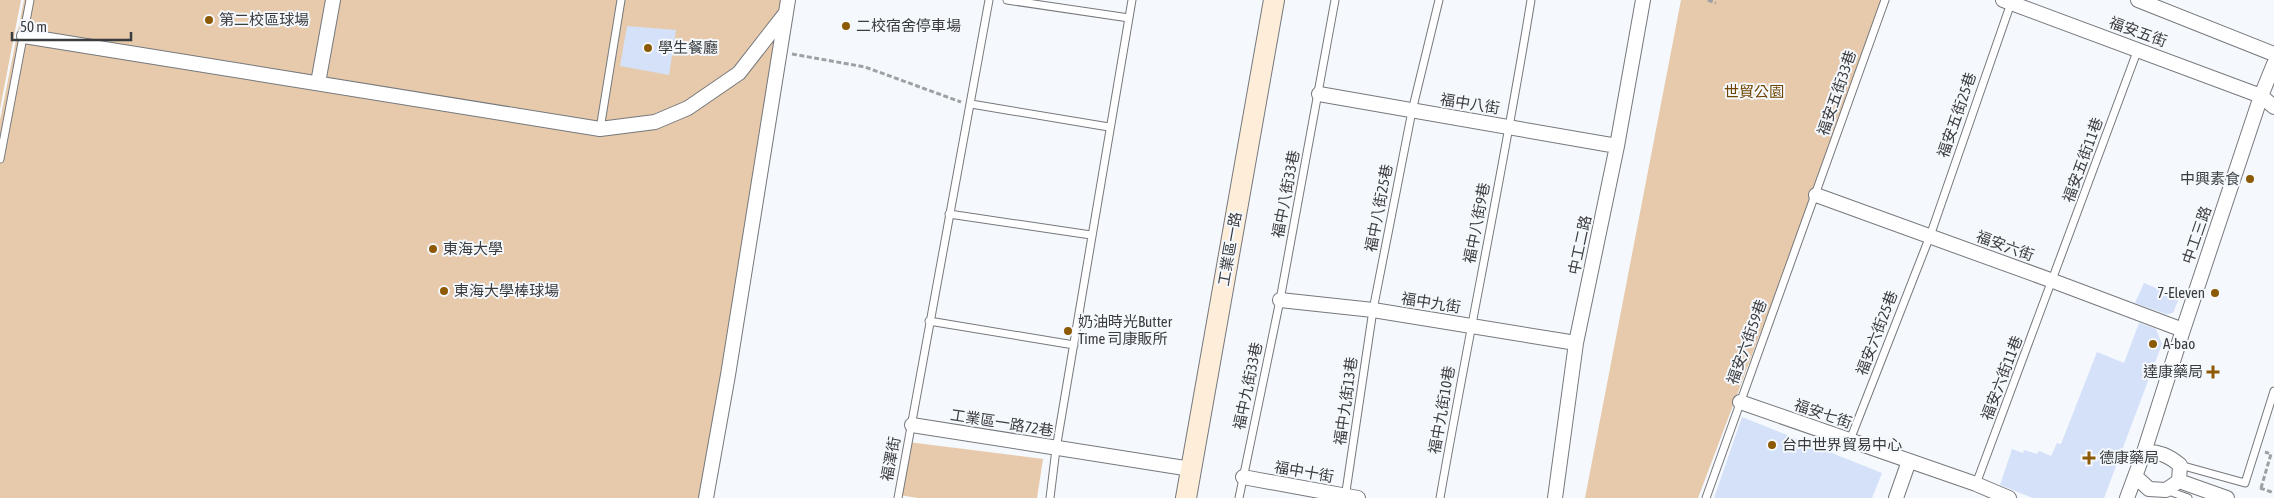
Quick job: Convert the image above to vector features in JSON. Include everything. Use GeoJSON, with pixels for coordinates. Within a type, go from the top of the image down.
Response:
{"type":"FeatureCollection","features":[{"type":"Feature","properties":{"kind":"street"},"geometry":{"type":"LineString","coordinates":[[318,83],[333,0]]}},
{"type":"Feature","properties":{"kind":"street","name":"工業區一路"},"geometry":{"type":"LineString","coordinates":[[1186,498],[1274,0]]}},
{"type":"Feature","properties":{"kind":"street","name":"中工二路"},"geometry":{"type":"LineString","coordinates":[[1554,498],[1576,343],[1617,146],[1643,0]]}},
{"type":"Feature","properties":{"kind":"street"},"geometry":{"type":"LineString","coordinates":[[2138,0],[2274,54]]}},
{"type":"Feature","properties":{"kind":"street","name":"福安五街"},"geometry":{"type":"LineString","coordinates":[[2007,1],[2261,96]]}},
{"type":"Feature","properties":{"kind":"street"},"geometry":{"type":"LineString","coordinates":[[24,36],[600,129],[656,122],[688,108],[739,73],[786,7]]}},
{"type":"Feature","properties":{"kind":"street"},"geometry":{"type":"LineString","coordinates":[[706,498],[786,7]]}},
{"type":"Feature","properties":{"kind":"street","name":"中工三路"},"geometry":{"type":"LineString","coordinates":[[2127,498],[2136,477],[2261,96],[2274,64]]}},
{"type":"Feature","properties":{"kind":"street","name":"福中八街"},"geometry":{"type":"LineString","coordinates":[[1319,94],[1617,146]]}},
{"type":"Feature","properties":{"kind":"street"},"geometry":{"type":"LineString","coordinates":[[2261,96],[2274,107]]}},
{"type":"Feature","properties":{"kind":"street","name":"福安六街"},"geometry":{"type":"LineString","coordinates":[[1816,195],[2053,280],[2183,330]]}},
{"type":"Feature","properties":{"kind":"street","name":"福中九街"},"geometry":{"type":"LineString","coordinates":[[1280,300],[1373,310],[1576,343]]}},
{"type":"Feature","properties":{"kind":"street","name":"福安七街"},"geometry":{"type":"LineString","coordinates":[[1740,402],[1976,484],[2009,498]]}},
{"type":"Feature","properties":{"kind":"street","name":"工業區一路72巷"},"geometry":{"type":"LineString","coordinates":[[912,425],[1191,470]]}},
{"type":"Feature","properties":{"kind":"street"},"geometry":{"type":"LineString","coordinates":[[2144,452],[2156,451],[2170,457],[2180,465],[2180,481]]}},
{"type":"Feature","properties":{"kind":"street"},"geometry":{"type":"LineString","coordinates":[[1896,498],[1909,461]]}},
{"type":"Feature","properties":{"kind":"street","name":"福中十街"},"geometry":{"type":"LineString","coordinates":[[1244,477],[1350,497]]}},
{"type":"Feature","properties":{"kind":"street"},"geometry":{"type":"LineString","coordinates":[[2136,477],[2148,489],[2166,490],[2180,481]]}},
{"type":"Feature","properties":{"kind":"street"},"geometry":{"type":"LineString","coordinates":[[2180,481],[2227,498]]}},
{"type":"Feature","properties":{"kind":"lane"},"geometry":{"type":"LineString","coordinates":[[0,159],[30,0]]}},
{"type":"Feature","properties":{"kind":"lane"},"geometry":{"type":"LineString","coordinates":[[600,129],[621,0]]}},
{"type":"Feature","properties":{"kind":"lane"},"geometry":{"type":"LineString","coordinates":[[912,425],[929,321],[989,0]]}},
{"type":"Feature","properties":{"kind":"lane"},"geometry":{"type":"LineString","coordinates":[[1008,0],[1129,18]]}},
{"type":"Feature","properties":{"kind":"lane"},"geometry":{"type":"LineString","coordinates":[[1050,498],[1056,449],[1091,235],[1132,0]]}},
{"type":"Feature","properties":{"kind":"lane","name":"福中八街33巷"},"geometry":{"type":"LineString","coordinates":[[1280,300],[1319,94],[1334,0]]}},
{"type":"Feature","properties":{"kind":"lane","name":"福中八街25巷"},"geometry":{"type":"LineString","coordinates":[[1373,310],[1412,111],[1438,0]]}},
{"type":"Feature","properties":{"kind":"lane","name":"福中八街9巷"},"geometry":{"type":"LineString","coordinates":[[1470,326],[1510,126],[1531,0]]}},
{"type":"Feature","properties":{"kind":"lane","name":"福安五街33巷"},"geometry":{"type":"LineString","coordinates":[[1816,195],[1884,0]]}},
{"type":"Feature","properties":{"kind":"lane","name":"福安五街25巷"},"geometry":{"type":"LineString","coordinates":[[1930,236],[2007,1]]}},
{"type":"Feature","properties":{"kind":"lane","name":"福安五街11巷"},"geometry":{"type":"LineString","coordinates":[[2053,280],[2138,49]]}},
{"type":"Feature","properties":{"kind":"lane"},"geometry":{"type":"LineString","coordinates":[[971,104],[1109,127]]}},
{"type":"Feature","properties":{"kind":"lane","name":"福安六街59巷"},"geometry":{"type":"LineString","coordinates":[[1706,498],[1816,195]]}},
{"type":"Feature","properties":{"kind":"lane"},"geometry":{"type":"LineString","coordinates":[[949,214],[1091,235]]}},
{"type":"Feature","properties":{"kind":"lane","name":"福安六街25巷"},"geometry":{"type":"LineString","coordinates":[[1850,440],[1930,236]]}},
{"type":"Feature","properties":{"kind":"lane","name":"福安六街11巷"},"geometry":{"type":"LineString","coordinates":[[1976,484],[2053,280]]}},
{"type":"Feature","properties":{"kind":"lane","name":"福中九街33巷"},"geometry":{"type":"LineString","coordinates":[[1238,498],[1244,477],[1280,300]]}},
{"type":"Feature","properties":{"kind":"lane","name":"福中九街13巷"},"geometry":{"type":"LineString","coordinates":[[1350,497],[1373,310]]}},
{"type":"Feature","properties":{"kind":"lane"},"geometry":{"type":"LineString","coordinates":[[929,321],[1074,344]]}},
{"type":"Feature","properties":{"kind":"lane","name":"福中九街10巷"},"geometry":{"type":"LineString","coordinates":[[1440,498],[1470,326]]}},
{"type":"Feature","properties":{"kind":"lane"},"geometry":{"type":"LineString","coordinates":[[2180,465],[2245,483],[2274,391]]}},
{"type":"Feature","properties":{"kind":"lane","name":"福澤街"},"geometry":{"type":"LineString","coordinates":[[898,498],[912,425]]}},
{"type":"Feature","properties":{"kind":"lane"},"geometry":{"type":"LineString","coordinates":[[2166,490],[2188,498]]}},
{"type":"Feature","properties":{"kind":"path"},"geometry":{"type":"LineString","coordinates":[[1708,0],[1716,3]]}},
{"type":"Feature","properties":{"kind":"path"},"geometry":{"type":"LineString","coordinates":[[779,51],[865,67],[950,99],[971,104]]}},
{"type":"Feature","properties":{"kind":"path"},"geometry":{"type":"LineString","coordinates":[[2261,488],[2274,494]]}},
{"type":"Feature","properties":{"kind":"green space"},"geometry":{"type":"Polygon","coordinates":[[[0,0],[21,0],[0,109],[0,0]]]}},
{"type":"Feature","properties":{"kind":"green space","name":"東海大學"},"geometry":{"type":"Polygon","coordinates":[[[24,0],[787,0],[706,498],[0,498],[0,120],[24,0]]]}},
{"type":"Feature","properties":{"kind":"green space","name":"世貿公園"},"geometry":{"type":"Polygon","coordinates":[[[1681,0],[1882,0],[1794,244],[1698,498],[1585,498],[1681,0]]]}},
{"type":"Feature","properties":{"kind":"green space"},"geometry":{"type":"Polygon","coordinates":[[[908,442],[1043,459],[1037,498],[918,498],[899,495],[908,442]]]}},
{"type":"Feature","properties":{"kind":"building","name":"學生餐廳"},"geometry":{"type":"Polygon","coordinates":[[[627,26],[676,30],[669,75],[620,66],[627,26]]]}},
{"type":"Feature","properties":{"kind":"building"},"geometry":{"type":"Polygon","coordinates":[[[2144,283],[2179,298],[2173,313],[2166,314],[2135,303],[2144,283]]]}},
{"type":"Feature","properties":{"kind":"building"},"geometry":{"type":"Polygon","coordinates":[[[2139,323],[2156,329],[2162,344],[2104,498],[2033,498],[2000,485],[2012,449],[2023,453],[2024,450],[2037,454],[2039,451],[2051,456],[2057,443],[2061,444],[2097,352],[2124,363],[2139,323]]]}},
{"type":"Feature","properties":{"kind":"building","name":"台中世界貿易中心"},"geometry":{"type":"Polygon","coordinates":[[[1742,417],[1882,473],[1872,498],[1714,498],[1742,417]]]}},
{"type":"Feature","properties":{"kind":"place","name":"第二校區球場"},"geometry":{"type":"Point","coordinates":[209,20]}},
{"type":"Feature","properties":{"kind":"place","name":"二校宿舍停車場"},"geometry":{"type":"Point","coordinates":[846,26]}},
{"type":"Feature","properties":{"kind":"place","name":"學生餐廳"},"geometry":{"type":"Point","coordinates":[648,48]}},
{"type":"Feature","properties":{"kind":"place","name":"中興素食"},"geometry":{"type":"Point","coordinates":[2250,179]}},
{"type":"Feature","properties":{"kind":"place","name":"東海大學"},"geometry":{"type":"Point","coordinates":[433,249]}},
{"type":"Feature","properties":{"kind":"place","name":"東海大學棒球場"},"geometry":{"type":"Point","coordinates":[444,291]}},
{"type":"Feature","properties":{"kind":"place","name":"7-Eleven"},"geometry":{"type":"Point","coordinates":[2215,293]}},
{"type":"Feature","properties":{"kind":"place","name":"奶油時光Butter Time 司康販所"},"geometry":{"type":"Point","coordinates":[1068,331]}},
{"type":"Feature","properties":{"kind":"place","name":"A-bao"},"geometry":{"type":"Point","coordinates":[2153,344]}},
{"type":"Feature","properties":{"kind":"place","name":"達康藥局"},"geometry":{"type":"Point","coordinates":[2213,372]}},
{"type":"Feature","properties":{"kind":"place","name":"台中世界貿易中心"},"geometry":{"type":"Point","coordinates":[1772,445]}},
{"type":"Feature","properties":{"kind":"place","name":"德康藥局"},"geometry":{"type":"Point","coordinates":[2089,458]}}]}
